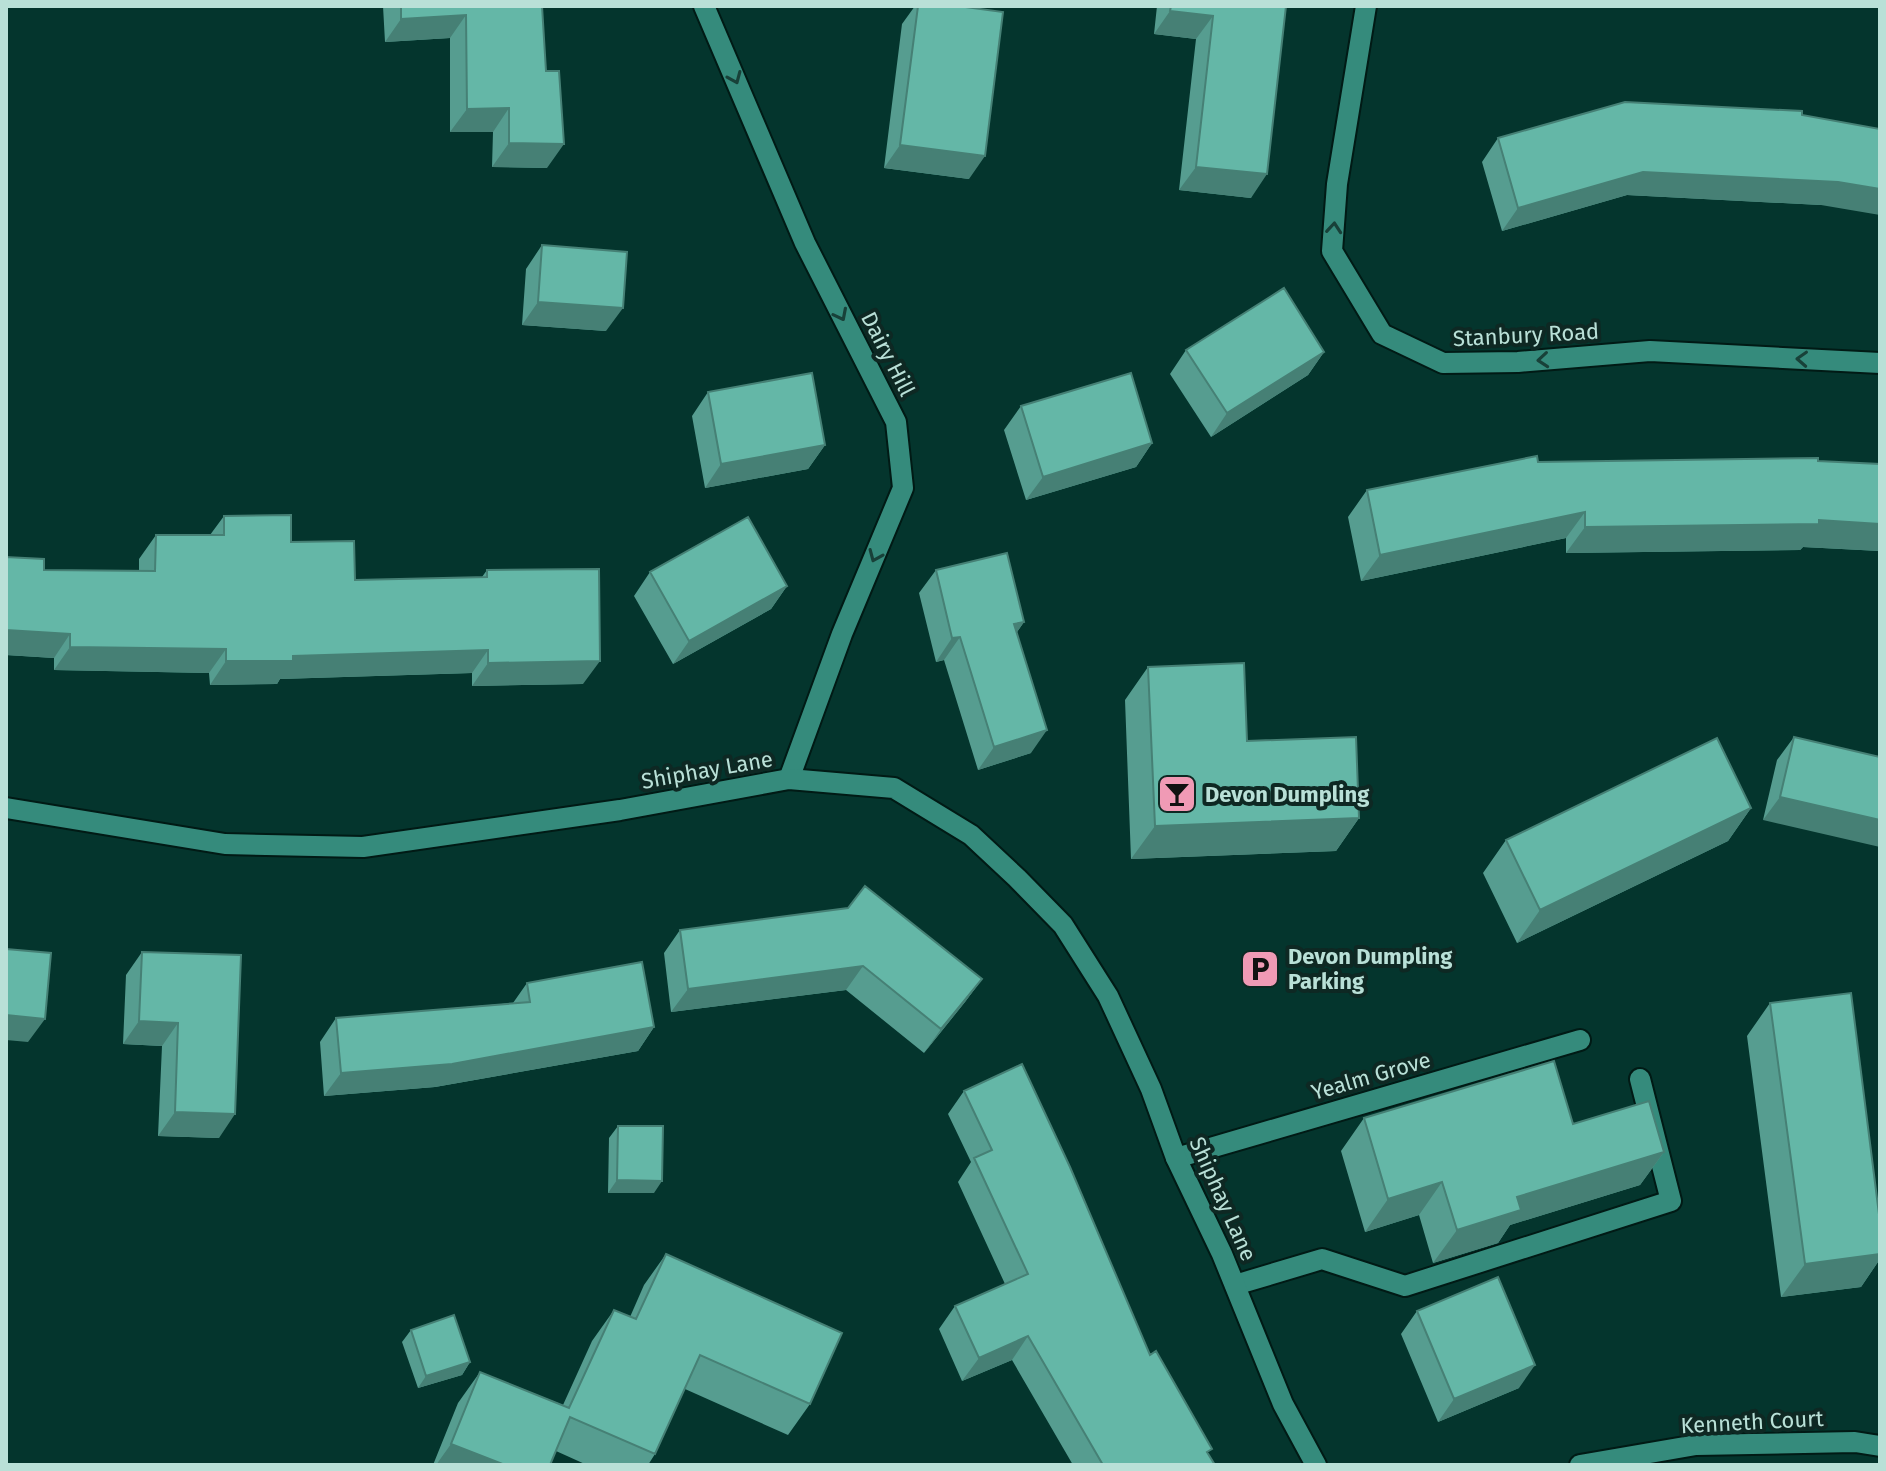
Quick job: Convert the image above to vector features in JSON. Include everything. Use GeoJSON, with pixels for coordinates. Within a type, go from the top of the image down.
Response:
{"type":"FeatureCollection","features":[{"type":"Feature","properties":{"kind":"street","name":"Dairy Hill"},"geometry":{"type":"LineString","coordinates":[[704,6],[805,243],[896,422],[903,488],[842,634],[789,779]]}},
{"type":"Feature","properties":{"kind":"street","name":"Stanbury Road"},"geometry":{"type":"LineString","coordinates":[[1366,6],[1337,184],[1332,251],[1382,334],[1443,363],[1518,362],[1650,351],[1880,363]]}},
{"type":"Feature","properties":{"kind":"street","name":"Shiphay Lane"},"geometry":{"type":"LineString","coordinates":[[6,808],[225,844],[363,847],[620,810],[789,779],[894,788],[971,835],[1017,878],[1063,925],[1108,996],[1151,1089],[1176,1158],[1235,1285],[1283,1404],[1316,1465]]}},
{"type":"Feature","properties":{"kind":"street","name":"Yealm Grove"},"geometry":{"type":"LineString","coordinates":[[1176,1158],[1580,1040]]}},
{"type":"Feature","properties":{"kind":"street"},"geometry":{"type":"LineString","coordinates":[[1235,1285],[1322,1259],[1405,1286],[1671,1201],[1640,1079]]}},
{"type":"Feature","properties":{"kind":"street","name":"Kenneth Court"},"geometry":{"type":"LineString","coordinates":[[1580,1465],[1696,1445],[1855,1442],[1880,1446]]}},
{"type":"Feature","properties":{"kind":"building"},"geometry":{"type":"Polygon","coordinates":[[[401,6],[542,6],[546,71],[559,71],[564,144],[509,143],[509,108],[467,109],[466,15],[401,19],[401,6]]]}},
{"type":"Feature","properties":{"kind":"building"},"geometry":{"type":"Polygon","coordinates":[[[918,6],[958,6],[1003,12],[985,156],[900,145],[918,6]]]}},
{"type":"Feature","properties":{"kind":"building"},"geometry":{"type":"Polygon","coordinates":[[[1171,6],[1286,6],[1267,174],[1196,167],[1213,16],[1170,11],[1171,6]]]}},
{"type":"Feature","properties":{"kind":"building"},"geometry":{"type":"Polygon","coordinates":[[[1625,102],[1802,111],[1802,115],[1880,129],[1880,189],[1838,182],[1643,172],[1518,208],[1498,138],[1625,102]]]}},
{"type":"Feature","properties":{"kind":"building"},"geometry":{"type":"Polygon","coordinates":[[[542,245],[627,252],[623,308],[538,302],[542,245]]]}},
{"type":"Feature","properties":{"kind":"building"},"geometry":{"type":"Polygon","coordinates":[[[1284,288],[1324,352],[1227,413],[1186,350],[1284,288]]]}},
{"type":"Feature","properties":{"kind":"building"},"geometry":{"type":"Polygon","coordinates":[[[812,373],[825,445],[721,464],[708,392],[812,373]]]}},
{"type":"Feature","properties":{"kind":"building"},"geometry":{"type":"Polygon","coordinates":[[[1131,373],[1152,443],[1043,477],[1021,406],[1131,373]]]}},
{"type":"Feature","properties":{"kind":"building"},"geometry":{"type":"Polygon","coordinates":[[[1537,456],[1538,462],[1818,458],[1818,461],[1880,464],[1880,524],[1819,520],[1819,524],[1585,527],[1585,512],[1380,555],[1367,490],[1537,456]]]}},
{"type":"Feature","properties":{"kind":"building"},"geometry":{"type":"Polygon","coordinates":[[[291,515],[291,542],[354,541],[355,580],[487,577],[487,570],[599,569],[600,661],[488,663],[488,650],[293,656],[293,661],[226,661],[226,649],[70,647],[70,634],[6,630],[6,557],[44,559],[44,570],[155,571],[156,535],[224,535],[224,516],[291,515]]]}},
{"type":"Feature","properties":{"kind":"building"},"geometry":{"type":"Polygon","coordinates":[[[748,517],[787,586],[689,641],[650,572],[748,517]]]}},
{"type":"Feature","properties":{"kind":"building"},"geometry":{"type":"Polygon","coordinates":[[[1007,553],[1024,622],[1014,624],[1047,730],[994,747],[960,637],[952,638],[936,570],[1007,553]]]}},
{"type":"Feature","properties":{"kind":"building"},"geometry":{"type":"Polygon","coordinates":[[[1244,663],[1247,741],[1356,737],[1359,818],[1155,826],[1148,667],[1244,663]]]}},
{"type":"Feature","properties":{"kind":"building"},"geometry":{"type":"Polygon","coordinates":[[[1794,737],[1880,757],[1880,820],[1780,797],[1794,737]]]}},
{"type":"Feature","properties":{"kind":"building"},"geometry":{"type":"Polygon","coordinates":[[[1717,738],[1751,808],[1540,910],[1506,840],[1717,738]]]}},
{"type":"Feature","properties":{"kind":"building"},"geometry":{"type":"Polygon","coordinates":[[[865,886],[982,979],[941,1029],[863,966],[688,989],[680,930],[848,908],[865,886]]]}},
{"type":"Feature","properties":{"kind":"building"},"geometry":{"type":"Polygon","coordinates":[[[6,949],[51,953],[45,1019],[6,1015],[6,949]]]}},
{"type":"Feature","properties":{"kind":"building"},"geometry":{"type":"Polygon","coordinates":[[[142,952],[241,955],[235,1114],[175,1112],[178,1023],[139,1021],[142,952]]]}},
{"type":"Feature","properties":{"kind":"building"},"geometry":{"type":"Polygon","coordinates":[[[642,962],[654,1027],[452,1064],[341,1073],[336,1018],[530,1002],[527,983],[642,962]]]}},
{"type":"Feature","properties":{"kind":"building"},"geometry":{"type":"Polygon","coordinates":[[[1851,993],[1880,1222],[1880,1254],[1805,1264],[1770,1003],[1851,993]]]}},
{"type":"Feature","properties":{"kind":"building"},"geometry":{"type":"Polygon","coordinates":[[[1554,1061],[1573,1124],[1649,1101],[1664,1152],[1517,1197],[1521,1210],[1457,1230],[1442,1182],[1388,1199],[1364,1118],[1554,1061]]]}},
{"type":"Feature","properties":{"kind":"building"},"geometry":{"type":"Polygon","coordinates":[[[1022,1064],[1070,1167],[1150,1355],[1156,1351],[1212,1449],[1207,1452],[1215,1465],[1103,1465],[1028,1336],[979,1358],[955,1306],[1028,1274],[974,1158],[992,1150],[964,1091],[1022,1064]]]}},
{"type":"Feature","properties":{"kind":"building"},"geometry":{"type":"Polygon","coordinates":[[[618,1126],[663,1126],[662,1181],[617,1180],[618,1126]]]}},
{"type":"Feature","properties":{"kind":"building"},"geometry":{"type":"Polygon","coordinates":[[[666,1254],[842,1333],[810,1404],[700,1355],[655,1454],[570,1417],[550,1465],[505,1465],[451,1444],[480,1372],[569,1408],[614,1310],[636,1319],[666,1254]]]}},
{"type":"Feature","properties":{"kind":"building"},"geometry":{"type":"Polygon","coordinates":[[[1498,1277],[1535,1365],[1454,1399],[1417,1311],[1498,1277]]]}},
{"type":"Feature","properties":{"kind":"building"},"geometry":{"type":"Polygon","coordinates":[[[454,1315],[470,1362],[426,1376],[411,1330],[454,1315]]]}},
{"type":"Feature","properties":{"kind":"place","name":"Devon Dumpling"},"geometry":{"type":"Point","coordinates":[1177,794]}},
{"type":"Feature","properties":{"kind":"place","name":"Devon Dumpling Parking"},"geometry":{"type":"Point","coordinates":[1260,969]}}]}
